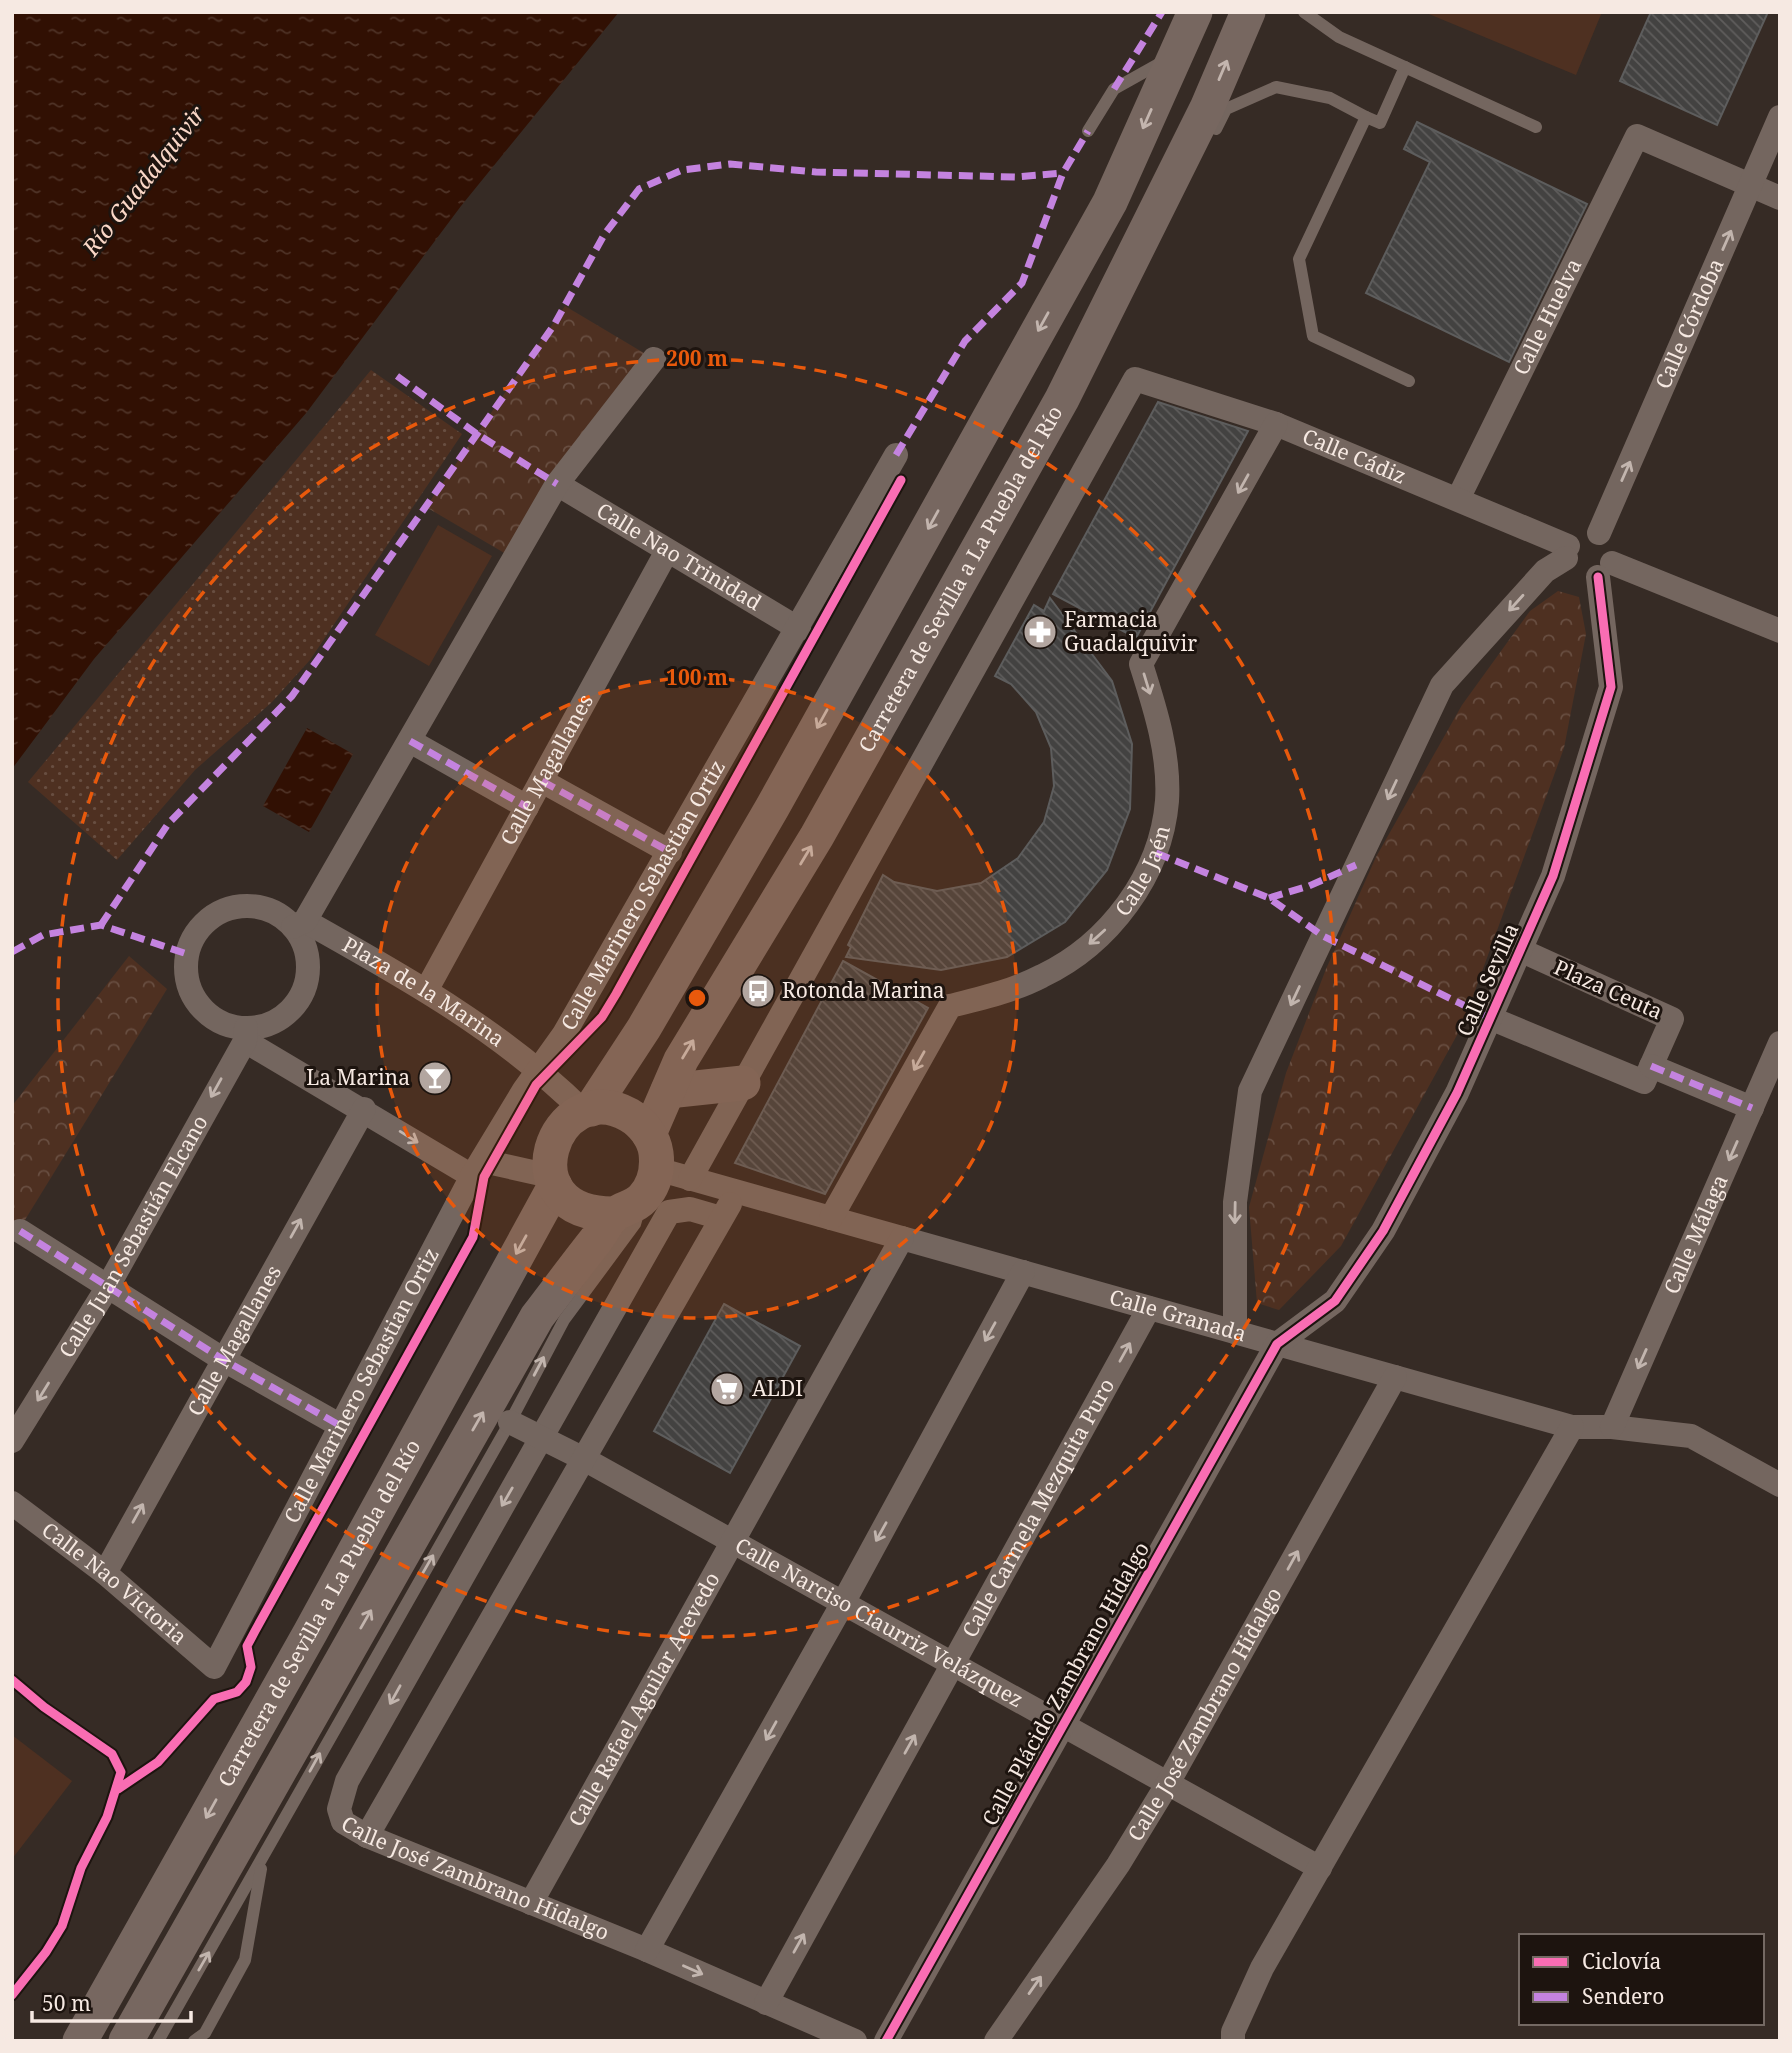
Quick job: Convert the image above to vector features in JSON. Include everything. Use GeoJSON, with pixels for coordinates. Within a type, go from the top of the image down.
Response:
{"type":"FeatureCollection","features":[{"type":"Feature","properties":{"kind":"main road"},"geometry":{"type":"LineString","coordinates":[[638,1194],[592,1215],[574,1208],[552,1181],[550,1151],[562,1126],[588,1110],[644,1028],[772,808],[1110,202],[1195,12]]}},
{"type":"Feature","properties":{"kind":"main road","name":"Carretera de Sevilla a La Puebla del Río"},"geometry":{"type":"LineString","coordinates":[[649,1133],[681,1060],[817,836],[1062,399],[1207,108],[1248,12]]}},
{"type":"Feature","properties":{"kind":"main road"},"geometry":{"type":"LineString","coordinates":[[668,1091],[743,1083]]}},
{"type":"Feature","properties":{"kind":"main road"},"geometry":{"type":"LineString","coordinates":[[126,2041],[537,1317],[638,1194],[656,1150],[649,1133],[636,1119],[622,1111],[588,1110]]}},
{"type":"Feature","properties":{"kind":"main road","name":"Carretera de Sevilla a La Puebla del Río"},"geometry":{"type":"LineString","coordinates":[[80,2041],[310,1633],[552,1181]]}},
{"type":"Feature","properties":{"kind":"street","name":"Calle Córdoba"},"geometry":{"type":"LineString","coordinates":[[1599,533],[1780,117]]}},
{"type":"Feature","properties":{"kind":"street","name":"Calle Huelva"},"geometry":{"type":"LineString","coordinates":[[1458,499],[1637,136],[1751,185]]}},
{"type":"Feature","properties":{"kind":"street"},"geometry":{"type":"LineString","coordinates":[[1751,185],[1780,198]]}},
{"type":"Feature","properties":{"kind":"street"},"geometry":{"type":"LineString","coordinates":[[245,1034],[283,1016],[297,1002],[306,984],[308,964],[299,924],[410,741],[557,484],[654,359]]}},
{"type":"Feature","properties":{"kind":"street","name":"Calle Cádiz"},"geometry":{"type":"LineString","coordinates":[[743,1083],[1135,379],[1276,424],[1458,499],[1567,552]]}},
{"type":"Feature","properties":{"kind":"street","name":"Calle Jaén"},"geometry":{"type":"LineString","coordinates":[[831,1218],[950,1006],[1004,992],[1044,975],[1097,938],[1134,896],[1156,853],[1167,800],[1163,746],[1142,664],[1276,424]]}},
{"type":"Feature","properties":{"kind":"street","name":"Calle Marinero Sebastian Ortiz"},"geometry":{"type":"LineString","coordinates":[[214,1667],[478,1168],[564,1034],[799,629],[896,455]]}},
{"type":"Feature","properties":{"kind":"street","name":"Calle Nao Trinidad"},"geometry":{"type":"LineString","coordinates":[[557,484],[799,629]]}},
{"type":"Feature","properties":{"kind":"street"},"geometry":{"type":"LineString","coordinates":[[1235,1332],[1235,1202],[1250,1091],[1441,685],[1545,571],[1567,552],[1575,536],[1587,531],[1599,533],[1609,541],[1613,551],[1605,570]]}},
{"type":"Feature","properties":{"kind":"street","name":"Calle Magallanes"},"geometry":{"type":"LineString","coordinates":[[427,989],[667,551]]}},
{"type":"Feature","properties":{"kind":"street"},"geometry":{"type":"LineString","coordinates":[[1567,552],[1572,570],[1584,578],[1605,570],[1780,631]]}},
{"type":"Feature","properties":{"kind":"street","name":"Calle Sevilla"},"geometry":{"type":"LineString","coordinates":[[1277,1344],[1335,1301],[1383,1231],[1457,1093],[1553,876],[1611,687],[1605,570]]}},
{"type":"Feature","properties":{"kind":"street"},"geometry":{"type":"LineString","coordinates":[[410,741],[527,807]]}},
{"type":"Feature","properties":{"kind":"street"},"geometry":{"type":"LineString","coordinates":[[541,780],[670,852]]}},
{"type":"Feature","properties":{"kind":"street"},"geometry":{"type":"LineString","coordinates":[[299,924],[260,908],[241,906],[222,911],[206,921],[194,936],[187,954],[186,972],[190,989],[212,1017],[245,1034],[364,1109],[478,1168],[552,1181]]}},
{"type":"Feature","properties":{"kind":"street","name":"Plaza de la Marina"},"geometry":{"type":"LineString","coordinates":[[299,924],[427,989],[540,1068],[588,1110]]}},
{"type":"Feature","properties":{"kind":"street","name":"Plaza Ceuta"},"geometry":{"type":"LineString","coordinates":[[1520,950],[1672,1019],[1651,1066]]}},
{"type":"Feature","properties":{"kind":"street"},"geometry":{"type":"LineString","coordinates":[[1490,1018],[1644,1082],[1651,1066],[1752,1108]]}},
{"type":"Feature","properties":{"kind":"street","name":"Calle Juan Sebastián Elcano"},"geometry":{"type":"LineString","coordinates":[[12,1441],[107,1288],[245,1034]]}},
{"type":"Feature","properties":{"kind":"street","name":"Calle Málaga"},"geometry":{"type":"LineString","coordinates":[[1612,1427],[1780,1043]]}},
{"type":"Feature","properties":{"kind":"street"},"geometry":{"type":"LineString","coordinates":[[690,1179],[743,1083]]}},
{"type":"Feature","properties":{"kind":"street","name":"Calle Magallanes"},"geometry":{"type":"LineString","coordinates":[[105,1573],[364,1109]]}},
{"type":"Feature","properties":{"kind":"street","name":"Calle Granada"},"geometry":{"type":"LineString","coordinates":[[638,1194],[690,1179],[1572,1427],[1612,1427],[1691,1436],[1778,1478]]}},
{"type":"Feature","properties":{"kind":"street"},"geometry":{"type":"LineString","coordinates":[[367,1836],[738,1192]]}},
{"type":"Feature","properties":{"kind":"street"},"geometry":{"type":"LineString","coordinates":[[541,1437],[669,1212],[690,1209],[721,1219]]}},
{"type":"Feature","properties":{"kind":"street"},"geometry":{"type":"LineString","coordinates":[[20,1231],[224,1360],[341,1426]]}},
{"type":"Feature","properties":{"kind":"street","name":"Calle Rafael Aguilar Acevedo"},"geometry":{"type":"LineString","coordinates":[[531,1903],[902,1238]]}},
{"type":"Feature","properties":{"kind":"street"},"geometry":{"type":"LineString","coordinates":[[647,1950],[843,1603],[1023,1272]]}},
{"type":"Feature","properties":{"kind":"street","name":"Calle Carmela Mezquita Puro"},"geometry":{"type":"LineString","coordinates":[[766,2003],[1149,1308]]}},
{"type":"Feature","properties":{"kind":"street","name":"Calle Plácido Zambrano Hidalgo"},"geometry":{"type":"LineString","coordinates":[[886,2041],[1277,1344]]}},
{"type":"Feature","properties":{"kind":"street","name":"Calle José Zambrano Hidalgo"},"geometry":{"type":"LineString","coordinates":[[996,2041],[1118,1865],[1168,1783],[1395,1377]]}},
{"type":"Feature","properties":{"kind":"street","name":"Calle Narciso Ciaurriz Velázquez"},"geometry":{"type":"LineString","coordinates":[[510,1422],[584,1459],[1320,1868]]}},
{"type":"Feature","properties":{"kind":"street"},"geometry":{"type":"LineString","coordinates":[[1233,2041],[1233,2032],[1262,1968],[1572,1427]]}},
{"type":"Feature","properties":{"kind":"street","name":"Calle José Zambrano Hidalgo"},"geometry":{"type":"LineString","coordinates":[[541,1437],[347,1781],[340,1809],[343,1822],[367,1836],[647,1950],[855,2041]]}},
{"type":"Feature","properties":{"kind":"street","name":"Calle Nao Victoria"},"geometry":{"type":"LineString","coordinates":[[12,1503],[105,1573],[214,1667]]}},
{"type":"Feature","properties":{"kind":"lane"},"geometry":{"type":"LineString","coordinates":[[1304,12],[1339,37],[1536,127]]}},
{"type":"Feature","properties":{"kind":"lane"},"geometry":{"type":"LineString","coordinates":[[1088,131],[1114,89],[1176,54]]}},
{"type":"Feature","properties":{"kind":"lane"},"geometry":{"type":"LineString","coordinates":[[1208,145],[1226,109],[1276,87],[1330,99],[1380,124],[1405,67]]}},
{"type":"Feature","properties":{"kind":"lane"},"geometry":{"type":"LineString","coordinates":[[1366,117],[1299,259],[1313,336],[1409,381]]}},
{"type":"Feature","properties":{"kind":"lane"},"geometry":{"type":"LineString","coordinates":[[1062,399],[1122,310]]}},
{"type":"Feature","properties":{"kind":"lane"},"geometry":{"type":"LineString","coordinates":[[158,2041],[320,1751],[510,1422],[564,1320],[635,1224],[638,1194]]}},
{"type":"Feature","properties":{"kind":"lane"},"geometry":{"type":"LineString","coordinates":[[194,2041],[205,2033],[245,1959],[263,1856]]}},
{"type":"Feature","properties":{"kind":"green space"},"geometry":{"type":"Polygon","coordinates":[[[1424,12],[1602,12],[1576,75],[1424,12]]]}},
{"type":"Feature","properties":{"kind":"green space"},"geometry":{"type":"Polygon","coordinates":[[[565,306],[654,359],[506,554],[426,507],[565,306]]]}},
{"type":"Feature","properties":{"kind":"green space"},"geometry":{"type":"Polygon","coordinates":[[[371,370],[462,434],[310,660],[272,702],[195,770],[117,860],[28,782],[371,370]]]}},
{"type":"Feature","properties":{"kind":"green space"},"geometry":{"type":"Polygon","coordinates":[[[438,525],[492,556],[429,666],[375,635],[438,525]]]}},
{"type":"Feature","properties":{"kind":"green space"},"geometry":{"type":"Polygon","coordinates":[[[1558,591],[1579,597],[1586,634],[1564,748],[1462,1026],[1341,1246],[1279,1310],[1257,1303],[1249,1207],[1286,1073],[1326,969],[1376,857],[1462,705],[1530,611],[1558,591]]]}},
{"type":"Feature","properties":{"kind":"green space"},"geometry":{"type":"Polygon","coordinates":[[[129,956],[167,989],[12,1241],[12,1106],[129,956]]]}},
{"type":"Feature","properties":{"kind":"green space"},"geometry":{"type":"Polygon","coordinates":[[[12,1735],[72,1781],[12,1859],[12,1735]]]}},
{"type":"Feature","properties":{"kind":"water","name":"Río Guadalquivir"},"geometry":{"type":"Polygon","coordinates":[[[12,12],[619,12],[461,206],[307,412],[94,659],[12,769],[12,12]]]}},
{"type":"Feature","properties":{"kind":"water"},"geometry":{"type":"Polygon","coordinates":[[[307,728],[353,754],[309,832],[263,806],[307,728]]]}},
{"type":"Feature","properties":{"kind":"building"},"geometry":{"type":"Polygon","coordinates":[[[1651,12],[1768,12],[1717,125],[1620,81],[1651,12]]]}},
{"type":"Feature","properties":{"kind":"building"},"geometry":{"type":"Polygon","coordinates":[[[1417,122],[1587,204],[1509,362],[1366,293],[1430,162],[1404,149],[1417,122]]]}},
{"type":"Feature","properties":{"kind":"building"},"geometry":{"type":"Polygon","coordinates":[[[1158,402],[1248,431],[1136,638],[1053,594],[1158,402]]]}},
{"type":"Feature","properties":{"kind":"building"},"geometry":{"type":"Polygon","coordinates":[[[1050,598],[1112,681],[1132,744],[1130,809],[1107,870],[1065,922],[1007,957],[941,970],[846,957],[851,947],[848,945],[883,875],[894,882],[937,891],[981,883],[1018,858],[1044,822],[1054,786],[1051,748],[1036,712],[1011,684],[995,676],[1034,605],[1044,611],[1050,598]]]}},
{"type":"Feature","properties":{"kind":"building"},"geometry":{"type":"Polygon","coordinates":[[[843,961],[928,1008],[825,1194],[735,1163],[843,961]]]}},
{"type":"Feature","properties":{"kind":"building","name":"ALDI"},"geometry":{"type":"Polygon","coordinates":[[[724,1304],[800,1346],[730,1473],[654,1431],[724,1304]]]}},
{"type":"Feature","properties":{"kind":"marked path"},"geometry":{"type":"LineString","coordinates":[[1114,89],[1162,12]]}},
{"type":"Feature","properties":{"kind":"marked path"},"geometry":{"type":"LineString","coordinates":[[896,455],[965,341],[1022,283],[1063,173],[1088,131]]}},
{"type":"Feature","properties":{"kind":"marked path"},"geometry":{"type":"LineString","coordinates":[[101,925],[168,824],[292,696],[554,325],[604,235],[639,189],[682,170],[730,164],[816,172],[1015,177],[1063,173]]}},
{"type":"Feature","properties":{"kind":"marked path"},"geometry":{"type":"LineString","coordinates":[[397,376],[477,434],[557,484]]}},
{"type":"Feature","properties":{"kind":"marked path"},"geometry":{"type":"LineString","coordinates":[[410,741],[527,807]]}},
{"type":"Feature","properties":{"kind":"marked path"},"geometry":{"type":"LineString","coordinates":[[542,781],[670,852]]}},
{"type":"Feature","properties":{"kind":"marked path"},"geometry":{"type":"LineString","coordinates":[[1156,853],[1269,898],[1323,936],[1490,1018]]}},
{"type":"Feature","properties":{"kind":"marked path"},"geometry":{"type":"LineString","coordinates":[[1269,898],[1309,886],[1356,865]]}},
{"type":"Feature","properties":{"kind":"marked path"},"geometry":{"type":"LineString","coordinates":[[12,952],[43,935],[101,925],[187,954]]}},
{"type":"Feature","properties":{"kind":"marked path"},"geometry":{"type":"LineString","coordinates":[[1651,1066],[1752,1108]]}},
{"type":"Feature","properties":{"kind":"marked path"},"geometry":{"type":"LineString","coordinates":[[20,1231],[224,1360],[341,1426]]}},
{"type":"Feature","properties":{"kind":"cycle path"},"geometry":{"type":"LineString","coordinates":[[118,1789],[158,1762],[214,1699],[237,1692],[246,1682],[251,1667],[247,1646],[473,1237],[484,1177],[536,1085],[602,1017],[616,994],[901,480]]}},
{"type":"Feature","properties":{"kind":"cycle path"},"geometry":{"type":"LineString","coordinates":[[886,2041],[1277,1344],[1335,1301],[1383,1231],[1457,1093],[1553,876],[1611,687],[1598,577]]}},
{"type":"Feature","properties":{"kind":"cycle path"},"geometry":{"type":"LineString","coordinates":[[12,1680],[44,1707],[112,1754],[121,1772],[107,1817],[81,1868],[62,1926],[46,1952],[12,1995]]}},
{"type":"Feature","properties":{"kind":"place","name":"Farmacia Guadalquivir"},"geometry":{"type":"Point","coordinates":[1040,632]}},
{"type":"Feature","properties":{"kind":"place","name":"Rotonda Marina"},"geometry":{"type":"Point","coordinates":[758,991]}},
{"type":"Feature","properties":{"kind":"place","name":"La Marina"},"geometry":{"type":"Point","coordinates":[435,1078]}},
{"type":"Feature","properties":{"kind":"place","name":"ALDI"},"geometry":{"type":"Point","coordinates":[727,1389]}}]}
